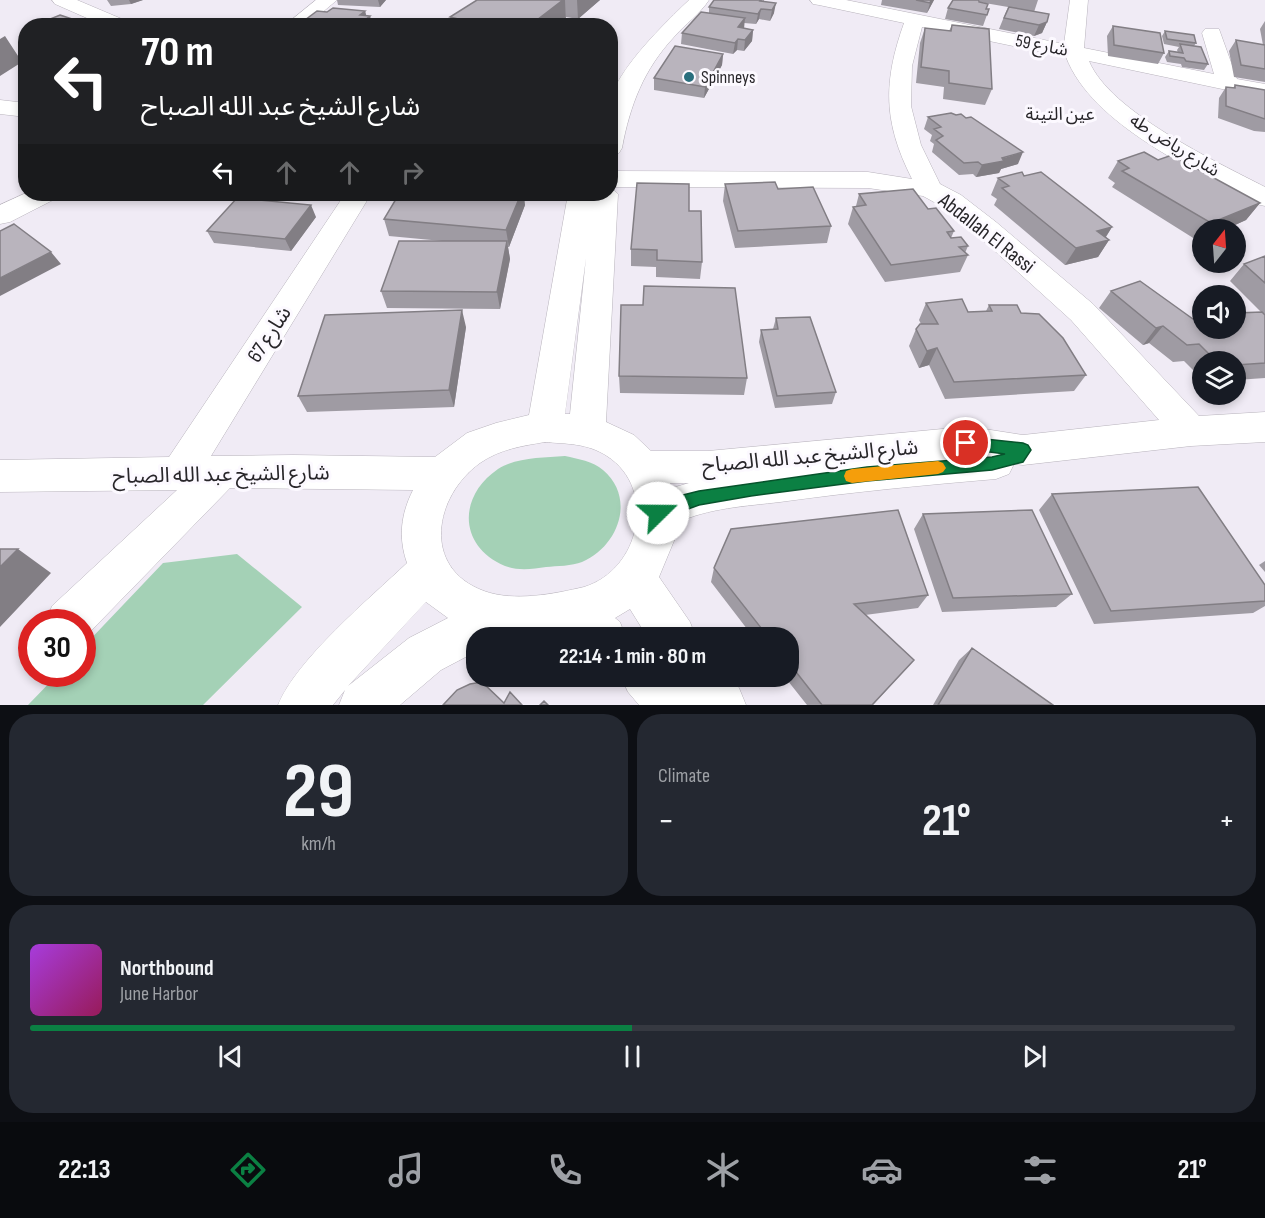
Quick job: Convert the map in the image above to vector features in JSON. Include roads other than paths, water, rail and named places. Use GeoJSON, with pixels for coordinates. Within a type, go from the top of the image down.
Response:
{"type":"FeatureCollection","features":[{"type":"Feature","properties":{"kind":"street"},"geometry":{"type":"LineString","coordinates":[[304,18],[328,0]]}},
{"type":"Feature","properties":{"kind":"street"},"geometry":{"type":"LineString","coordinates":[[618,70],[637,42],[682,0]]}},
{"type":"Feature","properties":{"kind":"street"},"geometry":{"type":"LineString","coordinates":[[618,111],[633,76],[653,46],[700,0]]}},
{"type":"Feature","properties":{"kind":"street","name":"شارع 59"},"geometry":{"type":"LineString","coordinates":[[819,0],[1265,91]]}},
{"type":"Feature","properties":{"kind":"street"},"geometry":{"type":"LineString","coordinates":[[1074,51],[1079,0]]}},
{"type":"Feature","properties":{"kind":"street"},"geometry":{"type":"LineString","coordinates":[[73,2],[106,18]]}},
{"type":"Feature","properties":{"kind":"street"},"geometry":{"type":"LineString","coordinates":[[915,20],[899,69],[898,107],[918,169],[930,189]]}},
{"type":"Feature","properties":{"kind":"street"},"geometry":{"type":"LineString","coordinates":[[1212,33],[1228,84]]}},
{"type":"Feature","properties":{"kind":"street","name":"شارع رياض طه"},"geometry":{"type":"LineString","coordinates":[[1074,51],[1094,84],[1150,135],[1265,198]]}},
{"type":"Feature","properties":{"kind":"street"},"geometry":{"type":"LineString","coordinates":[[0,107],[18,109]]}},
{"type":"Feature","properties":{"kind":"street","name":"Abdallah El Rassi"},"geometry":{"type":"LineString","coordinates":[[618,178],[868,180],[930,189],[952,201],[986,228],[1082,312],[1191,431]]}},
{"type":"Feature","properties":{"kind":"street"},"geometry":{"type":"LineString","coordinates":[[0,216],[30,201]]}},
{"type":"Feature","properties":{"kind":"street","name":"شارع 67"},"geometry":{"type":"LineString","coordinates":[[179,474],[354,201]]}},
{"type":"Feature","properties":{"kind":"street"},"geometry":{"type":"LineString","coordinates":[[545,427],[580,201]]}},
{"type":"Feature","properties":{"kind":"street"},"geometry":{"type":"LineString","coordinates":[[587,431],[604,201]]}},
{"type":"Feature","properties":{"kind":"street"},"geometry":{"type":"LineString","coordinates":[[545,427],[587,431],[616,443],[642,467],[658,500],[658,526],[651,553],[634,577],[609,599],[590,625],[509,619],[475,611],[448,595],[429,570],[421,543],[422,518],[429,495],[443,474],[480,444],[502,435],[545,427]]}},
{"type":"Feature","properties":{"kind":"street","name":"شارع الشيخ عبد الله الصباح"},"geometry":{"type":"LineString","coordinates":[[642,467],[708,467],[953,443],[978,443],[1023,450],[1191,431],[1265,428]]}},
{"type":"Feature","properties":{"kind":"street"},"geometry":{"type":"LineString","coordinates":[[658,513],[679,503],[751,489],[855,475],[992,464],[1017,457],[1023,450]]}},
{"type":"Feature","properties":{"kind":"street"},"geometry":{"type":"LineString","coordinates":[[81,609],[221,472]]}},
{"type":"Feature","properties":{"kind":"street","name":"شارع الشيخ عبد الله الصباح"},"geometry":{"type":"LineString","coordinates":[[0,476],[221,472],[443,474]]}},
{"type":"Feature","properties":{"kind":"street"},"geometry":{"type":"LineString","coordinates":[[302,705],[349,650],[429,570]]}},
{"type":"Feature","properties":{"kind":"street"},"geometry":{"type":"LineString","coordinates":[[634,577],[667,627]]}},
{"type":"Feature","properties":{"kind":"street"},"geometry":{"type":"LineString","coordinates":[[363,705],[424,654],[497,616]]}},
{"type":"Feature","properties":{"kind":"street"},"geometry":{"type":"LineString","coordinates":[[655,687],[672,705]]}},
{"type":"Feature","properties":{"kind":"street"},"geometry":{"type":"LineString","coordinates":[[710,687],[722,705]]}},
{"type":"Feature","properties":{"kind":"place","name":"Spinneys"},"geometry":{"type":"Point","coordinates":[689,77]}},
{"type":"Feature","properties":{"kind":"district","name":"عين التينة"},"geometry":{"type":"Point","coordinates":[1060,114]}}]}
